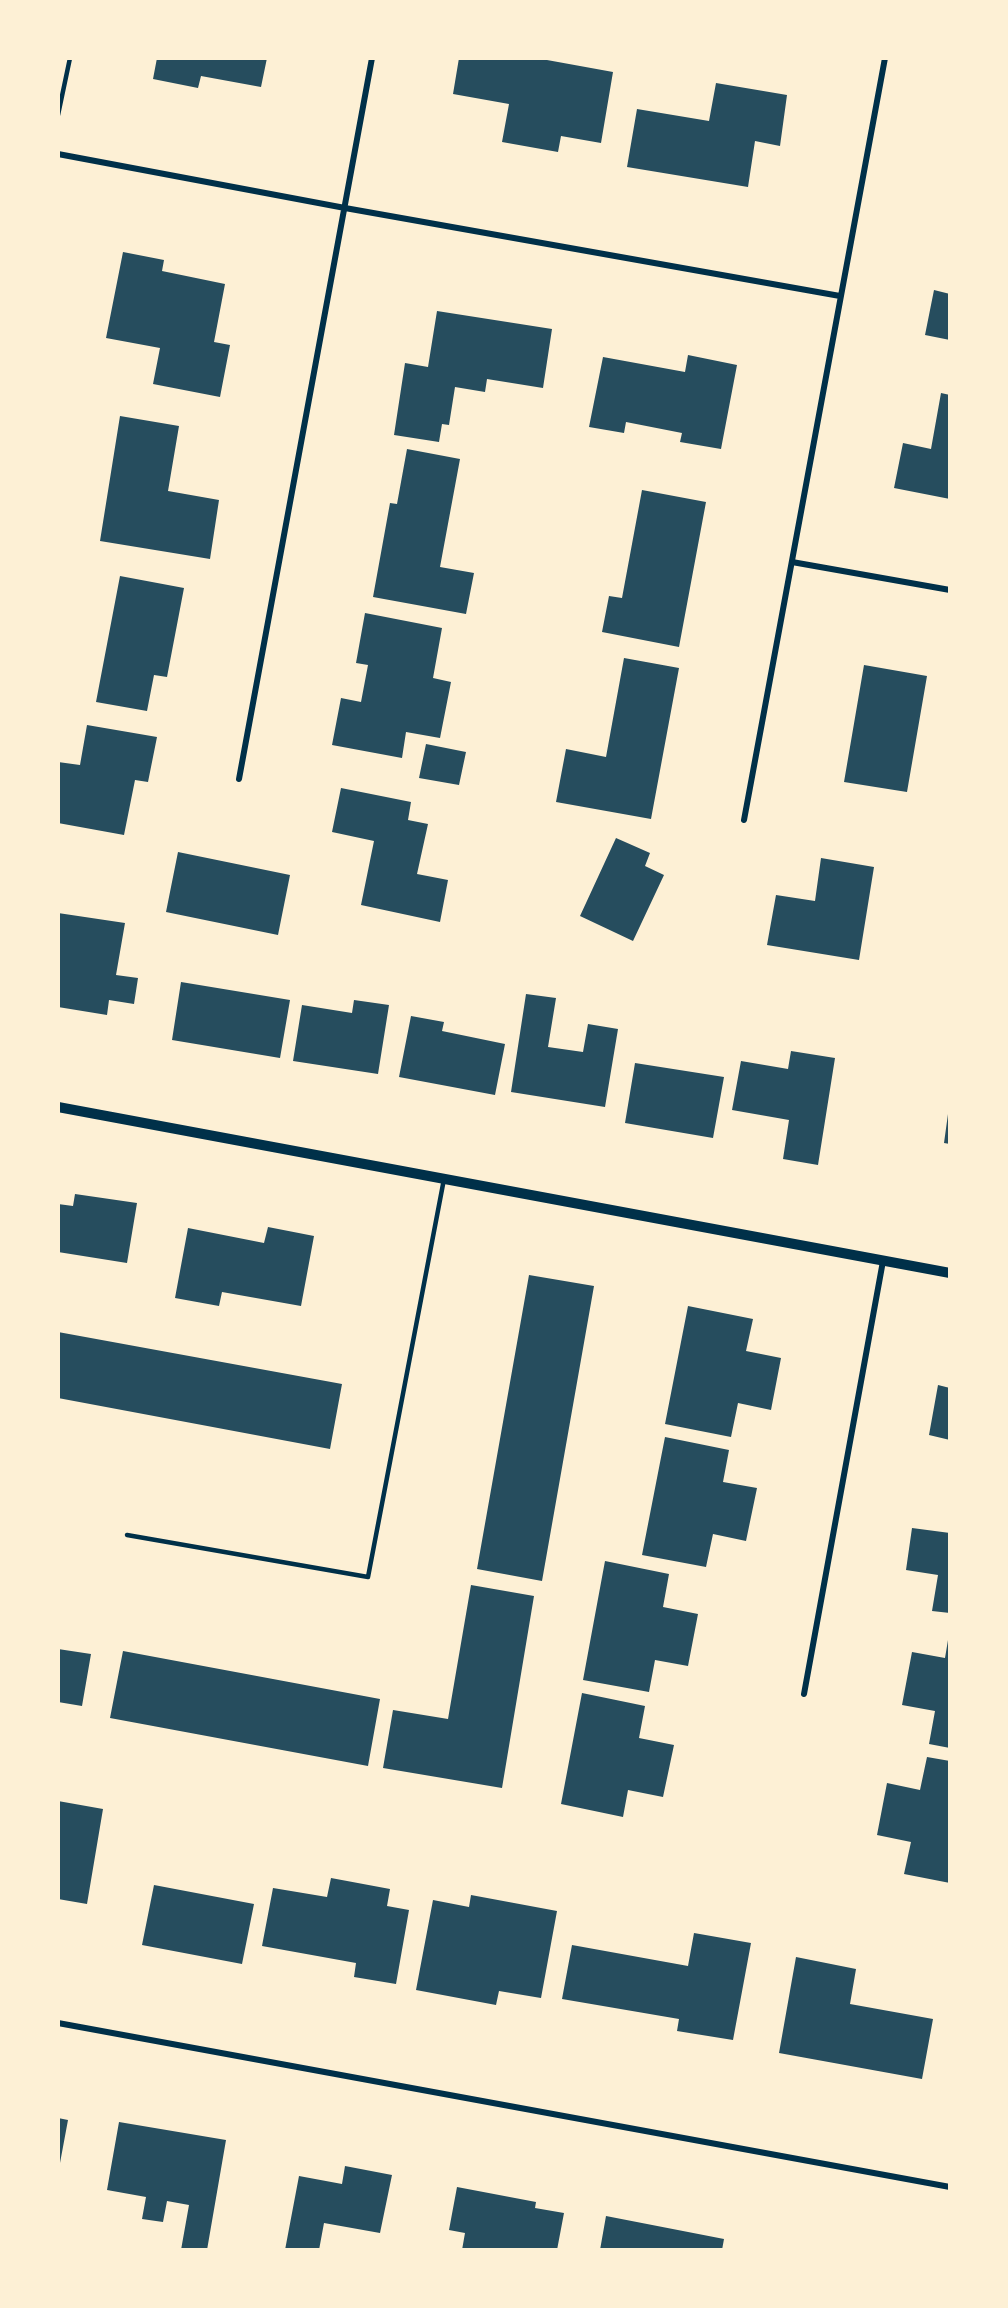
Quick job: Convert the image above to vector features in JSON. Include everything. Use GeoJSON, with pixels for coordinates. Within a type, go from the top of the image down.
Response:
{"type":"FeatureCollection","features":[{"type":"Feature","properties":{"kind":"street"},"geometry":{"type":"LineString","coordinates":[[239,779],[372,58]]}},
{"type":"Feature","properties":{"kind":"street"},"geometry":{"type":"LineString","coordinates":[[744,820],[885,58]]}},
{"type":"Feature","properties":{"kind":"street"},"geometry":{"type":"LineString","coordinates":[[58,154],[345,208],[840,296]]}},
{"type":"Feature","properties":{"kind":"street"},"geometry":{"type":"LineString","coordinates":[[792,562],[950,590]]}},
{"type":"Feature","properties":{"kind":"street"},"geometry":{"type":"LineString","coordinates":[[58,1107],[950,1273]]}},
{"type":"Feature","properties":{"kind":"street"},"geometry":{"type":"LineString","coordinates":[[804,1694],[883,1261]]}},
{"type":"Feature","properties":{"kind":"street"},"geometry":{"type":"LineString","coordinates":[[58,2023],[950,2187]]}},
{"type":"Feature","properties":{"kind":"lane"},"geometry":{"type":"LineString","coordinates":[[58,115],[70,58]]}},
{"type":"Feature","properties":{"kind":"lane"},"geometry":{"type":"LineString","coordinates":[[127,1535],[368,1576],[444,1179]]}},
{"type":"Feature","properties":{"kind":"building"},"geometry":{"type":"Polygon","coordinates":[[[157,58],[267,58],[261,87],[201,76],[198,88],[153,79],[157,58]]]}},
{"type":"Feature","properties":{"kind":"building"},"geometry":{"type":"Polygon","coordinates":[[[459,58],[536,58],[613,72],[601,143],[561,136],[558,152],[502,142],[509,104],[453,94],[459,58]]]}},
{"type":"Feature","properties":{"kind":"building"},"geometry":{"type":"Polygon","coordinates":[[[716,83],[787,95],[780,146],[755,141],[748,187],[627,167],[637,109],[709,121],[716,83]]]}},
{"type":"Feature","properties":{"kind":"building"},"geometry":{"type":"Polygon","coordinates":[[[123,252],[164,260],[162,271],[225,284],[214,342],[230,345],[220,397],[153,384],[160,348],[106,338],[123,252]]]}},
{"type":"Feature","properties":{"kind":"building"},"geometry":{"type":"Polygon","coordinates":[[[934,290],[950,294],[950,340],[925,335],[934,290]]]}},
{"type":"Feature","properties":{"kind":"building"},"geometry":{"type":"Polygon","coordinates":[[[437,311],[552,329],[543,388],[487,379],[485,392],[455,387],[449,425],[442,424],[439,442],[394,435],[405,363],[428,367],[437,311]]]}},
{"type":"Feature","properties":{"kind":"building"},"geometry":{"type":"Polygon","coordinates":[[[688,355],[737,365],[721,449],[680,442],[682,433],[626,422],[624,433],[589,427],[603,357],[685,372],[688,355]]]}},
{"type":"Feature","properties":{"kind":"building"},"geometry":{"type":"Polygon","coordinates":[[[941,393],[950,395],[950,499],[894,488],[903,443],[931,449],[941,393]]]}},
{"type":"Feature","properties":{"kind":"building"},"geometry":{"type":"Polygon","coordinates":[[[120,416],[179,426],[168,491],[219,500],[210,559],[100,541],[120,416]]]}},
{"type":"Feature","properties":{"kind":"building"},"geometry":{"type":"Polygon","coordinates":[[[407,449],[460,459],[440,567],[474,573],[466,614],[373,597],[390,503],[397,504],[407,449]]]}},
{"type":"Feature","properties":{"kind":"building"},"geometry":{"type":"Polygon","coordinates":[[[642,490],[706,502],[679,647],[602,632],[609,596],[622,598],[642,490]]]}},
{"type":"Feature","properties":{"kind":"building"},"geometry":{"type":"Polygon","coordinates":[[[120,576],[184,588],[167,677],[154,675],[147,711],[96,702],[120,576]]]}},
{"type":"Feature","properties":{"kind":"building"},"geometry":{"type":"Polygon","coordinates":[[[365,613],[442,628],[433,678],[451,682],[440,738],[406,732],[402,758],[332,745],[341,698],[361,702],[368,665],[356,663],[365,613]]]}},
{"type":"Feature","properties":{"kind":"building"},"geometry":{"type":"Polygon","coordinates":[[[624,658],[679,668],[651,819],[556,802],[566,749],[606,757],[624,658]]]}},
{"type":"Feature","properties":{"kind":"building"},"geometry":{"type":"Polygon","coordinates":[[[864,665],[927,676],[907,792],[844,782],[864,665]]]}},
{"type":"Feature","properties":{"kind":"building"},"geometry":{"type":"Polygon","coordinates":[[[87,725],[157,737],[148,782],[135,780],[124,835],[58,823],[58,762],[80,765],[87,725]]]}},
{"type":"Feature","properties":{"kind":"building"},"geometry":{"type":"Polygon","coordinates":[[[426,744],[466,752],[459,785],[419,778],[426,744]]]}},
{"type":"Feature","properties":{"kind":"building"},"geometry":{"type":"Polygon","coordinates":[[[341,788],[411,802],[408,820],[428,824],[417,874],[448,880],[440,922],[361,905],[374,841],[332,832],[341,788]]]}},
{"type":"Feature","properties":{"kind":"building"},"geometry":{"type":"Polygon","coordinates":[[[616,838],[650,853],[645,866],[664,875],[633,941],[580,916],[616,838]]]}},
{"type":"Feature","properties":{"kind":"building"},"geometry":{"type":"Polygon","coordinates":[[[178,852],[290,875],[278,935],[166,912],[178,852]]]}},
{"type":"Feature","properties":{"kind":"building"},"geometry":{"type":"Polygon","coordinates":[[[821,858],[874,867],[859,960],[767,945],[776,895],[815,901],[821,858]]]}},
{"type":"Feature","properties":{"kind":"building"},"geometry":{"type":"Polygon","coordinates":[[[58,913],[125,923],[116,975],[138,978],[134,1004],[109,1000],[107,1015],[58,1007],[58,913]]]}},
{"type":"Feature","properties":{"kind":"building"},"geometry":{"type":"Polygon","coordinates":[[[181,982],[290,1000],[280,1058],[172,1040],[181,982]]]}},
{"type":"Feature","properties":{"kind":"building"},"geometry":{"type":"Polygon","coordinates":[[[526,994],[556,998],[548,1047],[583,1052],[588,1024],[618,1029],[605,1107],[511,1092],[526,994]]]}},
{"type":"Feature","properties":{"kind":"building"},"geometry":{"type":"Polygon","coordinates":[[[354,1000],[389,1005],[378,1074],[293,1061],[302,1005],[352,1013],[354,1000]]]}},
{"type":"Feature","properties":{"kind":"building"},"geometry":{"type":"Polygon","coordinates":[[[411,1016],[444,1022],[442,1031],[505,1044],[495,1095],[399,1077],[411,1016]]]}},
{"type":"Feature","properties":{"kind":"building"},"geometry":{"type":"Polygon","coordinates":[[[791,1051],[835,1058],[818,1165],[783,1159],[789,1120],[732,1110],[741,1061],[788,1069],[791,1051]]]}},
{"type":"Feature","properties":{"kind":"building"},"geometry":{"type":"Polygon","coordinates":[[[635,1063],[724,1077],[713,1138],[625,1123],[635,1063]]]}},
{"type":"Feature","properties":{"kind":"building"},"geometry":{"type":"Polygon","coordinates":[[[948,1114],[950,1115],[950,1144],[944,1143],[948,1114]]]}},
{"type":"Feature","properties":{"kind":"building"},"geometry":{"type":"Polygon","coordinates":[[[75,1194],[137,1203],[127,1263],[58,1252],[58,1204],[73,1206],[75,1194]]]}},
{"type":"Feature","properties":{"kind":"building"},"geometry":{"type":"Polygon","coordinates":[[[268,1227],[314,1236],[301,1306],[222,1292],[219,1306],[175,1298],[188,1228],[264,1243],[268,1227]]]}},
{"type":"Feature","properties":{"kind":"building"},"geometry":{"type":"Polygon","coordinates":[[[529,1275],[594,1286],[542,1581],[477,1569],[529,1275]]]}},
{"type":"Feature","properties":{"kind":"building"},"geometry":{"type":"Polygon","coordinates":[[[688,1306],[753,1319],[746,1351],[781,1358],[771,1410],[738,1403],[731,1437],[665,1424],[688,1306]]]}},
{"type":"Feature","properties":{"kind":"building"},"geometry":{"type":"Polygon","coordinates":[[[58,1332],[342,1384],[330,1449],[58,1398],[58,1332]]]}},
{"type":"Feature","properties":{"kind":"building"},"geometry":{"type":"Polygon","coordinates":[[[938,1385],[950,1388],[950,1440],[929,1435],[938,1385]]]}},
{"type":"Feature","properties":{"kind":"building"},"geometry":{"type":"Polygon","coordinates":[[[665,1437],[729,1450],[723,1482],[757,1488],[746,1541],[713,1534],[706,1567],[642,1555],[665,1437]]]}},
{"type":"Feature","properties":{"kind":"building"},"geometry":{"type":"Polygon","coordinates":[[[912,1528],[950,1533],[950,1613],[932,1611],[938,1575],[906,1570],[912,1528]]]}},
{"type":"Feature","properties":{"kind":"building"},"geometry":{"type":"Polygon","coordinates":[[[605,1561],[669,1574],[663,1607],[698,1614],[688,1666],[655,1660],[649,1692],[583,1680],[605,1561]]]}},
{"type":"Feature","properties":{"kind":"building"},"geometry":{"type":"Polygon","coordinates":[[[471,1585],[534,1596],[502,1788],[383,1768],[393,1710],[448,1719],[471,1585]]]}},
{"type":"Feature","properties":{"kind":"building"},"geometry":{"type":"Polygon","coordinates":[[[948,1640],[950,1640],[950,1748],[929,1744],[935,1711],[902,1705],[912,1652],[945,1658],[948,1640]]]}},
{"type":"Feature","properties":{"kind":"building"},"geometry":{"type":"Polygon","coordinates":[[[58,1649],[91,1654],[82,1706],[58,1702],[58,1649]]]}},
{"type":"Feature","properties":{"kind":"building"},"geometry":{"type":"Polygon","coordinates":[[[123,1651],[380,1699],[368,1766],[110,1718],[123,1651]]]}},
{"type":"Feature","properties":{"kind":"building"},"geometry":{"type":"Polygon","coordinates":[[[582,1693],[645,1706],[639,1738],[674,1745],[663,1797],[628,1790],[623,1817],[561,1804],[582,1693]]]}},
{"type":"Feature","properties":{"kind":"building"},"geometry":{"type":"Polygon","coordinates":[[[927,1757],[950,1761],[950,1883],[904,1874],[911,1842],[877,1835],[887,1783],[920,1790],[927,1757]]]}},
{"type":"Feature","properties":{"kind":"building"},"geometry":{"type":"Polygon","coordinates":[[[58,1801],[103,1809],[87,1904],[58,1899],[58,1801]]]}},
{"type":"Feature","properties":{"kind":"building"},"geometry":{"type":"Polygon","coordinates":[[[331,1878],[390,1889],[387,1906],[409,1910],[396,1984],[354,1977],[356,1963],[262,1946],[273,1888],[327,1897],[331,1878]]]}},
{"type":"Feature","properties":{"kind":"building"},"geometry":{"type":"Polygon","coordinates":[[[154,1885],[254,1904],[242,1964],[142,1945],[154,1885]]]}},
{"type":"Feature","properties":{"kind":"building"},"geometry":{"type":"Polygon","coordinates":[[[471,1895],[557,1911],[541,1998],[499,1991],[496,2005],[416,1990],[433,1900],[469,1907],[471,1895]]]}},
{"type":"Feature","properties":{"kind":"building"},"geometry":{"type":"Polygon","coordinates":[[[694,1933],[751,1943],[733,2040],[677,2031],[679,2019],[562,1999],[572,1945],[688,1966],[694,1933]]]}},
{"type":"Feature","properties":{"kind":"building"},"geometry":{"type":"Polygon","coordinates":[[[796,1957],[856,1969],[850,2004],[933,2019],[922,2079],[779,2053],[796,1957]]]}},
{"type":"Feature","properties":{"kind":"building"},"geometry":{"type":"Polygon","coordinates":[[[58,2118],[68,2120],[60,2163],[58,2163],[58,2118]]]}},
{"type":"Feature","properties":{"kind":"building"},"geometry":{"type":"Polygon","coordinates":[[[119,2122],[226,2140],[207,2250],[181,2250],[189,2205],[167,2201],[163,2222],[142,2219],[146,2197],[107,2190],[119,2122]]]}},
{"type":"Feature","properties":{"kind":"building"},"geometry":{"type":"Polygon","coordinates":[[[345,2166],[392,2175],[380,2233],[324,2223],[319,2250],[285,2250],[299,2176],[342,2184],[345,2166]]]}},
{"type":"Feature","properties":{"kind":"building"},"geometry":{"type":"Polygon","coordinates":[[[457,2187],[536,2202],[535,2208],[564,2213],[557,2250],[462,2250],[465,2233],[449,2230],[457,2187]]]}},
{"type":"Feature","properties":{"kind":"building"},"geometry":{"type":"Polygon","coordinates":[[[606,2216],[724,2239],[722,2250],[600,2250],[606,2216]]]}}]}
